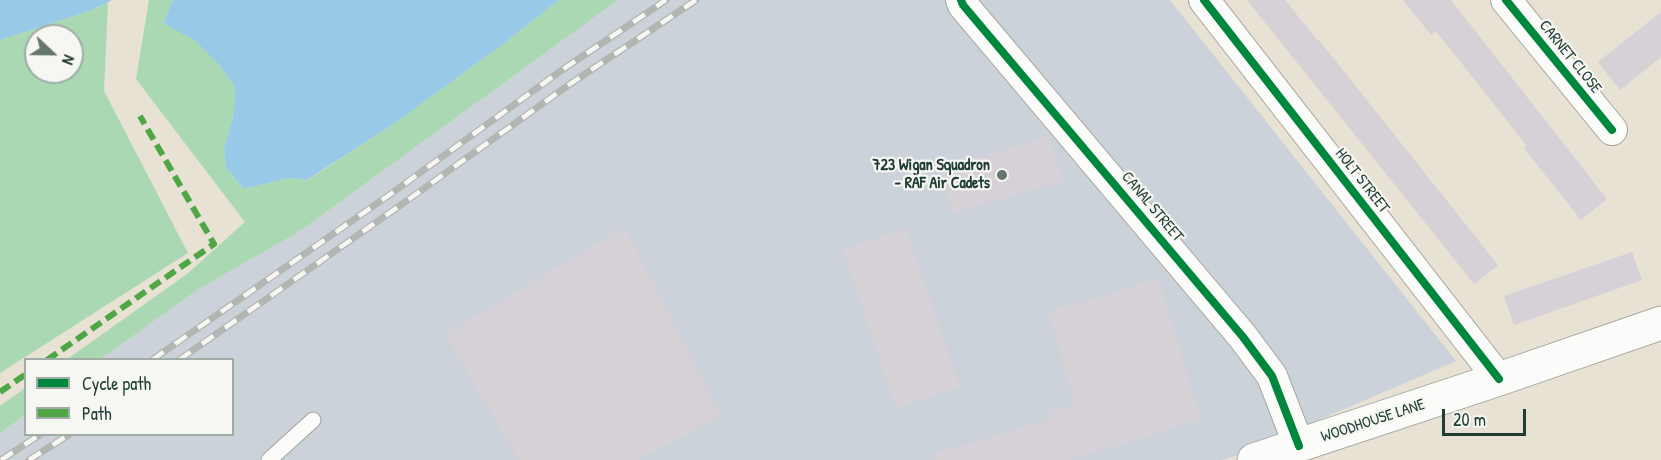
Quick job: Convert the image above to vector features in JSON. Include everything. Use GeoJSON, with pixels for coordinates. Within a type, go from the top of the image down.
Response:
{"type":"FeatureCollection","features":[{"type":"Feature","properties":{"kind":"main road","name":"WOODHOUSE LANE"},"geometry":{"type":"LineString","coordinates":[[1254,460],[1498,380],[1661,323]]}},
{"type":"Feature","properties":{"kind":"street","name":"CANAL STREET"},"geometry":{"type":"LineString","coordinates":[[961,0],[970,14],[1243,337],[1272,376],[1299,446]]}},
{"type":"Feature","properties":{"kind":"street","name":"HOLT STREET"},"geometry":{"type":"LineString","coordinates":[[1204,0],[1498,380]]}},
{"type":"Feature","properties":{"kind":"street","name":"CARNET CLOSE"},"geometry":{"type":"LineString","coordinates":[[1506,0],[1612,130]]}},
{"type":"Feature","properties":{"kind":"lane"},"geometry":{"type":"LineString","coordinates":[[269,460],[313,420]]}},
{"type":"Feature","properties":{"kind":"shaded area"},"geometry":{"type":"Polygon","coordinates":[[[618,0],[1170,0],[1456,361],[1233,457],[1221,460],[0,460],[0,433],[24,416],[24,436],[234,436],[234,358],[102,358],[197,290],[300,231],[618,0]]]}},
{"type":"Feature","properties":{"kind":"green space"},"geometry":{"type":"Polygon","coordinates":[[[149,0],[173,0],[163,23],[196,40],[235,87],[234,113],[224,149],[226,168],[244,189],[290,178],[308,180],[395,123],[502,45],[559,0],[618,0],[300,231],[197,290],[102,358],[69,358],[187,274],[245,222],[136,79],[149,0]]]}},
{"type":"Feature","properties":{"kind":"green space"},"geometry":{"type":"Polygon","coordinates":[[[108,2],[104,91],[188,253],[0,373],[0,40],[24,32],[24,84],[84,84],[84,24],[50,24],[87,12],[108,2]]]}},
{"type":"Feature","properties":{"kind":"green space"},"geometry":{"type":"Polygon","coordinates":[[[24,389],[24,416],[0,433],[0,406],[24,389]]]}},
{"type":"Feature","properties":{"kind":"water"},"geometry":{"type":"Polygon","coordinates":[[[0,0],[112,0],[87,12],[50,24],[24,24],[24,32],[0,40],[0,0]]]}},
{"type":"Feature","properties":{"kind":"water"},"geometry":{"type":"Polygon","coordinates":[[[173,0],[559,0],[502,45],[395,123],[307,180],[290,178],[244,189],[226,168],[224,149],[234,113],[235,87],[219,65],[196,41],[163,23],[173,0]]]}},
{"type":"Feature","properties":{"kind":"building"},"geometry":{"type":"Polygon","coordinates":[[[1247,0],[1285,0],[1498,265],[1474,284],[1247,0]]]}},
{"type":"Feature","properties":{"kind":"building"},"geometry":{"type":"Polygon","coordinates":[[[1403,0],[1451,0],[1607,199],[1581,220],[1524,148],[1527,146],[1436,31],[1431,35],[1403,0]]]}},
{"type":"Feature","properties":{"kind":"building"},"geometry":{"type":"Polygon","coordinates":[[[1661,12],[1661,57],[1620,90],[1598,62],[1661,12]]]}},
{"type":"Feature","properties":{"kind":"building","name":"723 Wigan Squadron - RAF Air Cadets"},"geometry":{"type":"Polygon","coordinates":[[[1049,136],[1063,181],[953,213],[941,169],[1049,136]]]}},
{"type":"Feature","properties":{"kind":"building"},"geometry":{"type":"Polygon","coordinates":[[[625,227],[721,416],[638,460],[519,460],[445,335],[625,227]]]}},
{"type":"Feature","properties":{"kind":"building"},"geometry":{"type":"Polygon","coordinates":[[[906,228],[960,386],[896,408],[843,250],[906,228]]]}},
{"type":"Feature","properties":{"kind":"building"},"geometry":{"type":"Polygon","coordinates":[[[1632,252],[1642,280],[1514,325],[1504,296],[1632,252]]]}},
{"type":"Feature","properties":{"kind":"building"},"geometry":{"type":"Polygon","coordinates":[[[1159,279],[1201,420],[1069,460],[935,460],[934,454],[1052,419],[1048,413],[1075,405],[1048,312],[1159,279]]]}},
{"type":"Feature","properties":{"kind":"railway"},"geometry":{"type":"LineString","coordinates":[[155,358],[392,193],[562,70],[666,0]]}},
{"type":"Feature","properties":{"kind":"railway"},"geometry":{"type":"LineString","coordinates":[[182,358],[570,84],[696,0]]}},
{"type":"Feature","properties":{"kind":"railway"},"geometry":{"type":"LineString","coordinates":[[1,460],[38,436]]}},
{"type":"Feature","properties":{"kind":"railway"},"geometry":{"type":"LineString","coordinates":[[29,460],[67,436]]}},
{"type":"Feature","properties":{"kind":"marked path"},"geometry":{"type":"LineString","coordinates":[[50,358],[214,244],[140,116]]}},
{"type":"Feature","properties":{"kind":"marked path"},"geometry":{"type":"LineString","coordinates":[[0,392],[24,375]]}},
{"type":"Feature","properties":{"kind":"cycle path"},"geometry":{"type":"LineString","coordinates":[[961,0],[1243,337],[1272,376],[1299,446]]}},
{"type":"Feature","properties":{"kind":"cycle path"},"geometry":{"type":"LineString","coordinates":[[1204,0],[1499,379]]}},
{"type":"Feature","properties":{"kind":"cycle path"},"geometry":{"type":"LineString","coordinates":[[1506,0],[1612,130]]}},
{"type":"Feature","properties":{"kind":"place","name":"723 Wigan Squadron - RAF Air Cadets"},"geometry":{"type":"Point","coordinates":[1002,175]}}]}
